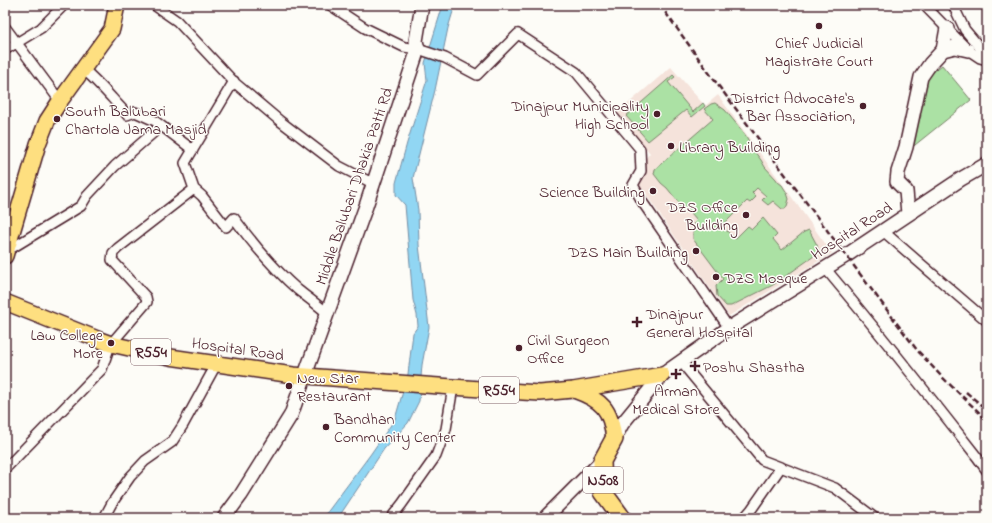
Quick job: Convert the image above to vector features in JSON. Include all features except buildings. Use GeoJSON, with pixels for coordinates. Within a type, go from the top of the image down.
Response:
{"type":"FeatureCollection","features":[{"type":"Feature","properties":{"kind":"highway","name":"N508"},"geometry":{"type":"LineString","coordinates":[[614,439],[602,461],[603,492],[622,518]]}},
{"type":"Feature","properties":{"kind":"main road"},"geometry":{"type":"LineString","coordinates":[[6,254],[38,144],[47,121],[60,100],[112,29],[118,5]]}},
{"type":"Feature","properties":{"kind":"main road","name":"Hospital Road"},"geometry":{"type":"LineString","coordinates":[[5,302],[111,344],[170,357],[293,374],[453,387]]}},
{"type":"Feature","properties":{"kind":"main road","name":"R554"},"geometry":{"type":"LineString","coordinates":[[453,387],[540,393],[573,390],[662,375]]}},
{"type":"Feature","properties":{"kind":"main road","name":"R554"},"geometry":{"type":"LineString","coordinates":[[573,390],[594,398],[604,408],[609,415],[613,426],[614,439]]}},
{"type":"Feature","properties":{"kind":"street"},"geometry":{"type":"LineString","coordinates":[[5,50],[41,28],[64,5]]}},
{"type":"Feature","properties":{"kind":"street"},"geometry":{"type":"LineString","coordinates":[[154,5],[177,21],[234,81],[280,121],[339,166],[374,184]]}},
{"type":"Feature","properties":{"kind":"street"},"geometry":{"type":"LineString","coordinates":[[330,5],[365,28],[404,46],[445,58],[477,75],[518,34],[576,72],[640,148],[641,171],[633,185],[643,203],[729,328]]}},
{"type":"Feature","properties":{"kind":"street","name":"Middle Balubari Dhakia Patti Rd"},"geometry":{"type":"LineString","coordinates":[[224,518],[241,495],[291,415],[374,184],[418,49],[416,41],[422,5]]}},
{"type":"Feature","properties":{"kind":"street"},"geometry":{"type":"LineString","coordinates":[[924,5],[968,50],[980,58],[987,60]]}},
{"type":"Feature","properties":{"kind":"street"},"geometry":{"type":"LineString","coordinates":[[953,5],[965,30],[987,56]]}},
{"type":"Feature","properties":{"kind":"street"},"geometry":{"type":"LineString","coordinates":[[5,27],[60,100]]}},
{"type":"Feature","properties":{"kind":"street"},"geometry":{"type":"LineString","coordinates":[[908,214],[906,191],[897,182],[898,172],[906,147],[921,77],[930,64],[943,50],[947,28]]}},
{"type":"Feature","properties":{"kind":"street"},"geometry":{"type":"LineString","coordinates":[[943,50],[955,47],[968,50]]}},
{"type":"Feature","properties":{"kind":"street"},"geometry":{"type":"LineString","coordinates":[[83,69],[96,80],[127,115],[135,112],[155,121],[193,150]]}},
{"type":"Feature","properties":{"kind":"street"},"geometry":{"type":"LineString","coordinates":[[234,81],[185,163],[194,189],[202,196],[226,227],[234,218],[248,237],[277,269],[298,289],[328,313]]}},
{"type":"Feature","properties":{"kind":"street"},"geometry":{"type":"LineString","coordinates":[[6,254],[81,206],[87,196],[115,166],[161,126]]}},
{"type":"Feature","properties":{"kind":"street","name":"Hospital Road"},"geometry":{"type":"LineString","coordinates":[[614,439],[622,424],[662,375],[729,328],[883,231],[961,179],[987,164]]}},
{"type":"Feature","properties":{"kind":"street"},"geometry":{"type":"LineString","coordinates":[[5,469],[102,369],[108,348],[147,302],[146,296],[112,260],[113,253],[194,189]]}},
{"type":"Feature","properties":{"kind":"street"},"geometry":{"type":"LineString","coordinates":[[883,231],[987,321]]}},
{"type":"Feature","properties":{"kind":"street"},"geometry":{"type":"LineString","coordinates":[[825,268],[897,355],[987,471]]}},
{"type":"Feature","properties":{"kind":"street"},"geometry":{"type":"LineString","coordinates":[[681,362],[762,460],[835,488],[863,515],[875,518]]}},
{"type":"Feature","properties":{"kind":"street"},"geometry":{"type":"LineString","coordinates":[[104,518],[112,503],[130,477],[145,461],[172,442],[217,364]]}},
{"type":"Feature","properties":{"kind":"street"},"geometry":{"type":"LineString","coordinates":[[391,518],[436,456],[446,429],[453,387]]}},
{"type":"Feature","properties":{"kind":"street"},"geometry":{"type":"LineString","coordinates":[[546,518],[602,461]]}},
{"type":"Feature","properties":{"kind":"street"},"geometry":{"type":"LineString","coordinates":[[744,518],[781,467]]}},
{"type":"Feature","properties":{"kind":"shaded area"},"geometry":{"type":"Polygon","coordinates":[[[671,67],[705,106],[718,95],[832,253],[729,316],[639,184],[645,170],[646,158],[650,153],[616,114],[671,67]]]}},
{"type":"Feature","properties":{"kind":"green space"},"geometry":{"type":"Polygon","coordinates":[[[942,65],[971,100],[910,149],[921,116],[920,111],[926,86],[925,81],[930,74],[942,65]]]}},
{"type":"Feature","properties":{"kind":"green space"},"geometry":{"type":"Polygon","coordinates":[[[673,75],[675,77],[668,82],[693,112],[703,103],[705,106],[692,117],[686,110],[648,141],[626,116],[673,75]]]}},
{"type":"Feature","properties":{"kind":"green space"},"geometry":{"type":"Polygon","coordinates":[[[715,103],[725,110],[746,136],[765,167],[782,185],[789,199],[785,209],[782,209],[773,201],[768,205],[762,200],[766,196],[757,188],[752,193],[756,197],[750,203],[747,201],[722,226],[735,239],[748,226],[752,229],[763,218],[777,235],[773,239],[782,250],[804,232],[809,230],[817,245],[818,251],[814,256],[773,285],[731,306],[726,306],[717,296],[716,286],[723,279],[693,239],[693,232],[697,227],[694,223],[697,220],[686,207],[678,213],[679,203],[654,174],[655,169],[713,119],[704,109],[715,103]]]}},
{"type":"Feature","properties":{"kind":"water"},"geometry":{"type":"Polygon","coordinates":[[[443,5],[455,5],[448,28],[435,90],[413,178],[418,210],[419,245],[429,327],[422,365],[419,401],[408,423],[384,449],[338,518],[323,518],[395,419],[408,374],[413,333],[418,326],[413,300],[405,205],[396,195],[396,183],[427,80],[425,63],[443,5]]]}},
{"type":"Feature","properties":{"kind":"railway"},"geometry":{"type":"LineString","coordinates":[[660,5],[715,81],[917,350],[942,377],[987,420]]}},
{"type":"Feature","properties":{"kind":"railway"},"geometry":{"type":"LineString","coordinates":[[966,392],[987,410]]}},
{"type":"Feature","properties":{"kind":"place","name":"Chief Judicial Magistrate Court"},"geometry":{"type":"Point","coordinates":[819,26]}},
{"type":"Feature","properties":{"kind":"place","name":"District Advocate's Bar Association,"},"geometry":{"type":"Point","coordinates":[863,106]}},
{"type":"Feature","properties":{"kind":"place","name":"Dinajpur Municipality High School"},"geometry":{"type":"Point","coordinates":[657,114]}},
{"type":"Feature","properties":{"kind":"place","name":"South Balubari Chartola Jama Masjid"},"geometry":{"type":"Point","coordinates":[57,119]}},
{"type":"Feature","properties":{"kind":"place","name":"Library Building"},"geometry":{"type":"Point","coordinates":[671,146]}},
{"type":"Feature","properties":{"kind":"place","name":"Science Building"},"geometry":{"type":"Point","coordinates":[653,191]}},
{"type":"Feature","properties":{"kind":"place","name":"DZS Office Building"},"geometry":{"type":"Point","coordinates":[746,215]}},
{"type":"Feature","properties":{"kind":"place","name":"DZS Main Building"},"geometry":{"type":"Point","coordinates":[696,251]}},
{"type":"Feature","properties":{"kind":"place","name":"DZS Mosque"},"geometry":{"type":"Point","coordinates":[716,277]}},
{"type":"Feature","properties":{"kind":"place","name":"Dinajpur General Hospital"},"geometry":{"type":"Point","coordinates":[637,322]}},
{"type":"Feature","properties":{"kind":"place","name":"Law College More"},"geometry":{"type":"Point","coordinates":[111,343]}},
{"type":"Feature","properties":{"kind":"place","name":"Civil Surgeon Office"},"geometry":{"type":"Point","coordinates":[519,348]}},
{"type":"Feature","properties":{"kind":"place","name":"Poshu Shastha"},"geometry":{"type":"Point","coordinates":[695,366]}},
{"type":"Feature","properties":{"kind":"place","name":"Arman Medical Store"},"geometry":{"type":"Point","coordinates":[676,374]}},
{"type":"Feature","properties":{"kind":"place","name":"New Star Restaurant"},"geometry":{"type":"Point","coordinates":[289,386]}},
{"type":"Feature","properties":{"kind":"place","name":"Bandhan Community Center"},"geometry":{"type":"Point","coordinates":[326,427]}}]}
